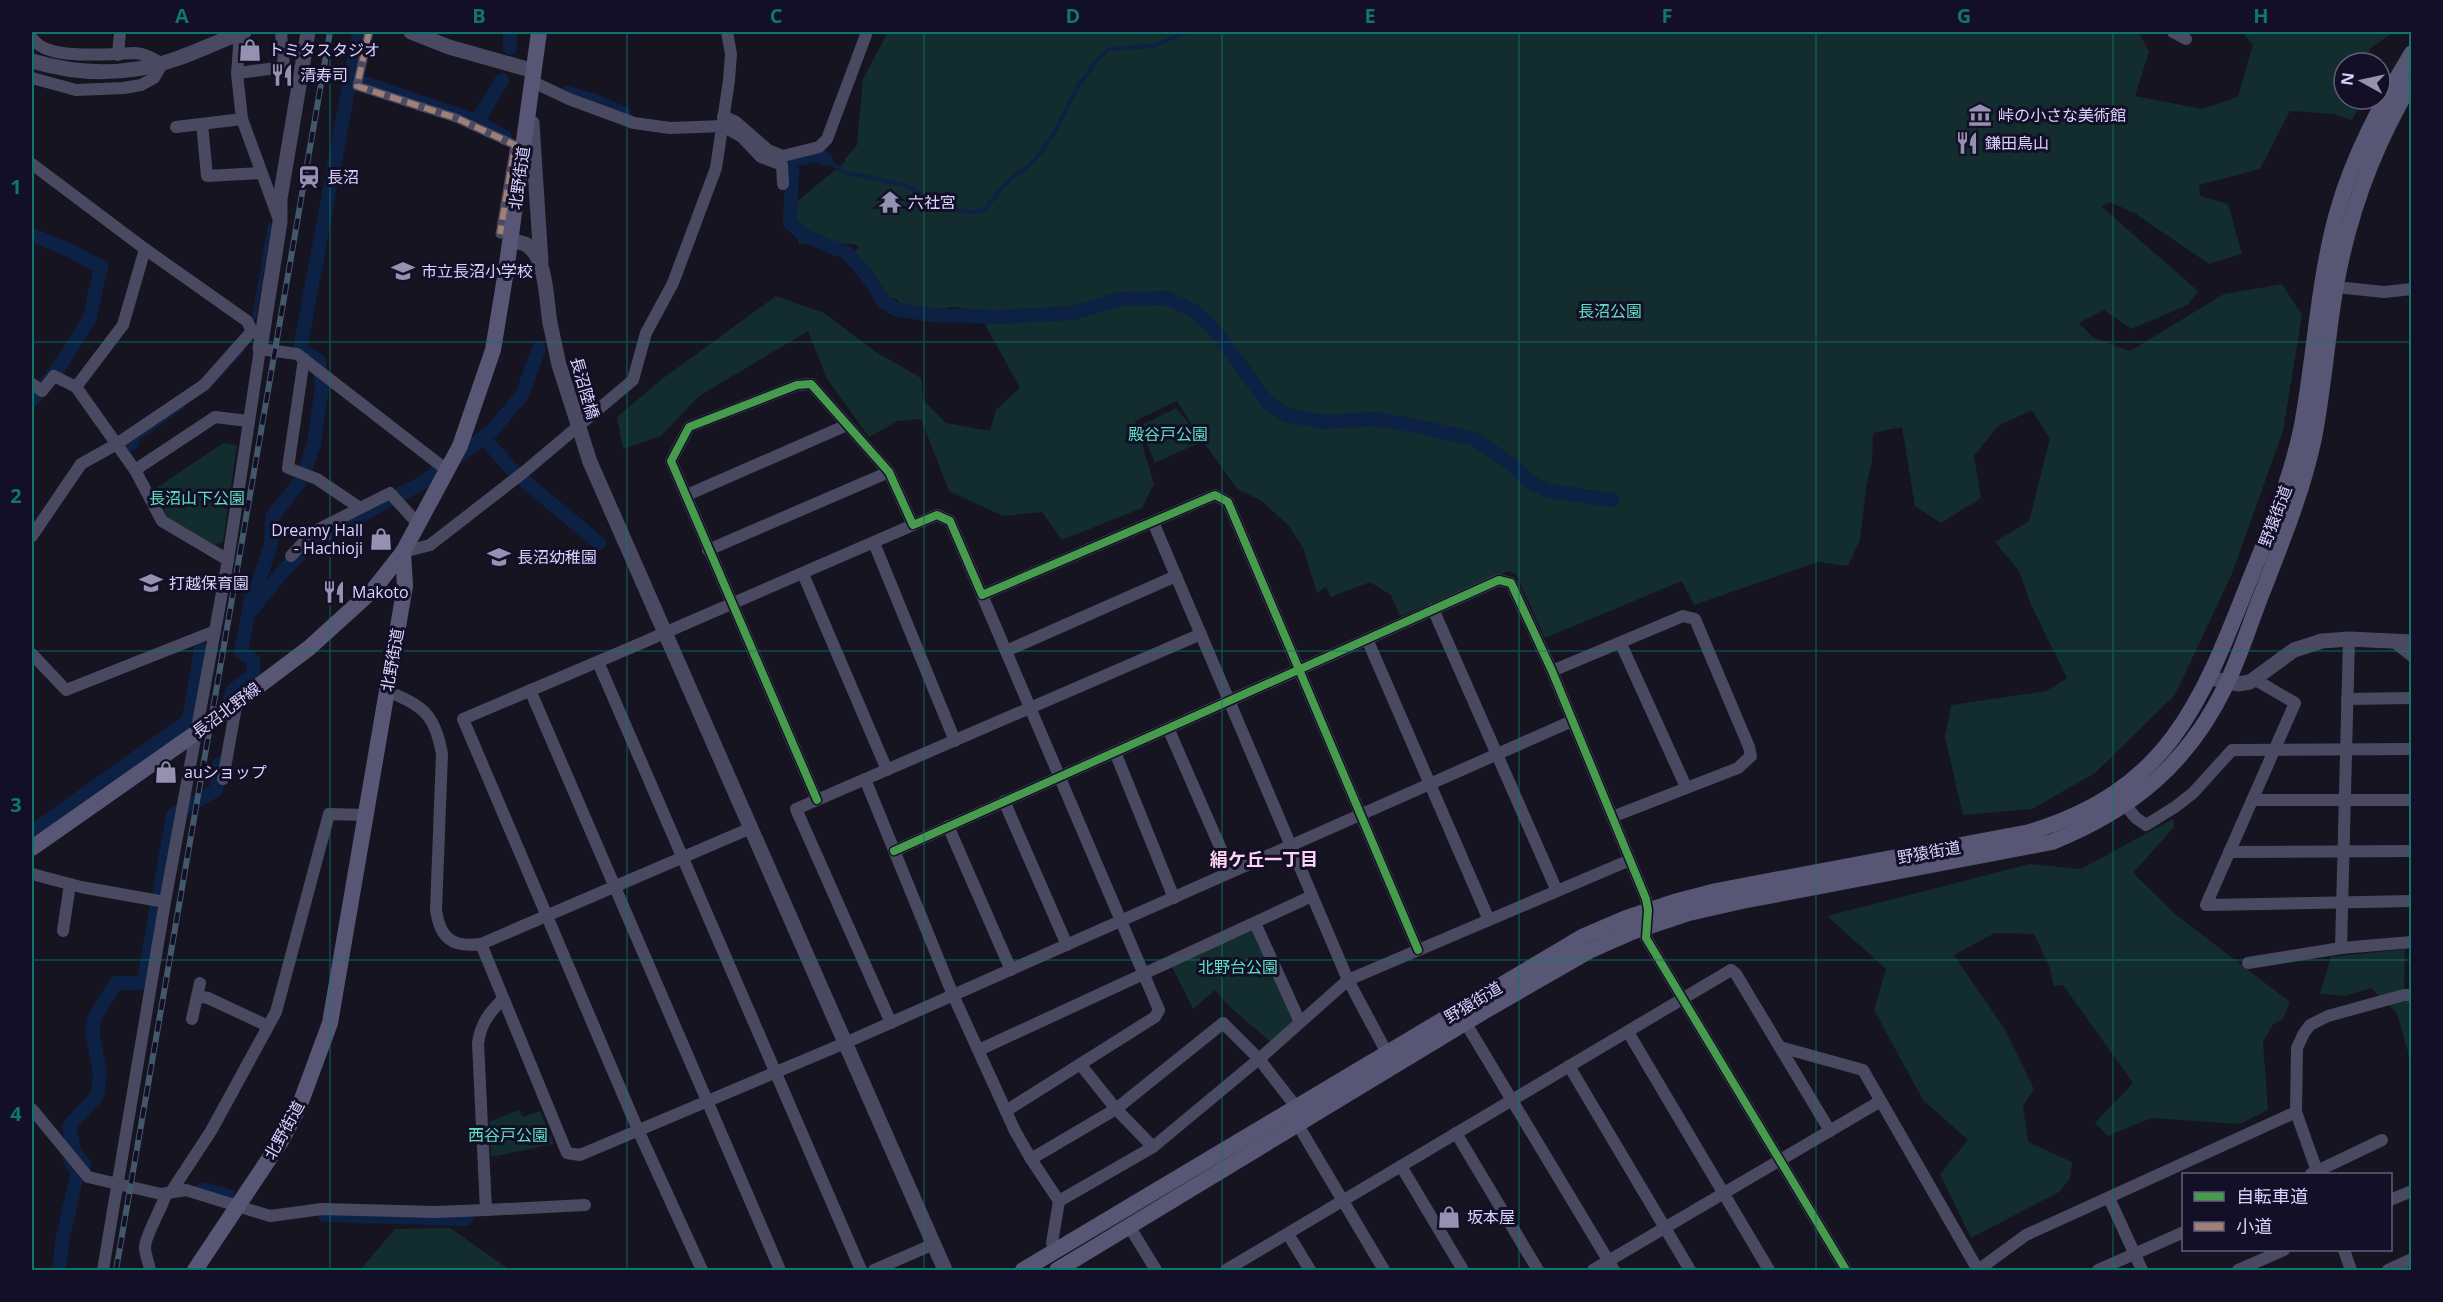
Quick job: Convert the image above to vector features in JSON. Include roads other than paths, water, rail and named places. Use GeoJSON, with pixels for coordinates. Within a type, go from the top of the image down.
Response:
{"type":"FeatureCollection","features":[{"type":"Feature","properties":{"kind":"main road","name":"北野街道"},"geometry":{"type":"LineString","coordinates":[[195,1270],[281,1140],[299,1107],[330,1023],[405,586],[404,552],[448,471],[471,418],[490,360],[505,238],[531,99],[539,32]]}},
{"type":"Feature","properties":{"kind":"main road","name":"野猿街道"},"geometry":{"type":"LineString","coordinates":[[1023,1270],[1387,1053],[1462,1017],[1647,918],[1716,891],[2018,835],[2066,820],[2116,792],[2153,762],[2176,736],[2193,711],[2210,678],[2289,479],[2305,407],[2326,262],[2341,200],[2368,130],[2412,53]]}},
{"type":"Feature","properties":{"kind":"main road","name":"野猿街道"},"geometry":{"type":"LineString","coordinates":[[1647,918],[2043,844],[2077,832],[2125,805],[2148,789],[2186,749],[2207,720],[2227,683],[2292,516],[2319,412],[2336,287],[2350,223],[2367,170],[2390,120],[2412,82]]}},
{"type":"Feature","properties":{"kind":"main road","name":"長沼北野線"},"geometry":{"type":"LineString","coordinates":[[32,848],[196,733],[309,648],[374,589],[404,552]]}},
{"type":"Feature","properties":{"kind":"main road","name":"野猿街道"},"geometry":{"type":"LineString","coordinates":[[1057,1270],[1298,1125],[1462,1017]]}},
{"type":"Feature","properties":{"kind":"street"},"geometry":{"type":"LineString","coordinates":[[118,55],[120,32]]}},
{"type":"Feature","properties":{"kind":"street"},"geometry":{"type":"LineString","coordinates":[[32,61],[63,69],[89,72],[124,71],[162,64],[242,32],[237,73],[242,119],[280,222]]}},
{"type":"Feature","properties":{"kind":"street"},"geometry":{"type":"LineString","coordinates":[[237,73],[284,67],[281,32]]}},
{"type":"Feature","properties":{"kind":"street"},"geometry":{"type":"LineString","coordinates":[[103,1270],[165,902],[228,560],[260,349],[257,332],[280,222],[280,199],[308,32]]}},
{"type":"Feature","properties":{"kind":"street"},"geometry":{"type":"LineString","coordinates":[[369,32],[357,86],[456,118],[515,146],[505,238],[524,243],[541,262]]}},
{"type":"Feature","properties":{"kind":"street"},"geometry":{"type":"LineString","coordinates":[[411,32],[533,76],[569,99],[634,123],[670,128],[723,121],[736,122],[768,150],[783,156],[819,147],[827,139],[867,32]]}},
{"type":"Feature","properties":{"kind":"street"},"geometry":{"type":"LineString","coordinates":[[404,552],[430,545],[524,472],[633,380],[646,333],[673,283],[716,168],[731,54],[727,32]]}},
{"type":"Feature","properties":{"kind":"street"},"geometry":{"type":"LineString","coordinates":[[2173,32],[2186,39]]}},
{"type":"Feature","properties":{"kind":"street"},"geometry":{"type":"LineString","coordinates":[[32,38],[34,42],[43,46],[64,52],[88,56],[138,53],[150,56],[162,64]]}},
{"type":"Feature","properties":{"kind":"street"},"geometry":{"type":"LineString","coordinates":[[32,78],[76,90],[124,88],[141,85],[154,78],[162,64]]}},
{"type":"Feature","properties":{"kind":"street","name":"長沼陸橋"},"geometry":{"type":"LineString","coordinates":[[531,99],[533,171],[541,262],[550,323],[559,365],[590,462],[945,1270]]}},
{"type":"Feature","properties":{"kind":"street"},"geometry":{"type":"LineString","coordinates":[[176,127],[242,119]]}},
{"type":"Feature","properties":{"kind":"street"},"geometry":{"type":"LineString","coordinates":[[723,121],[761,158],[782,165],[783,184]]}},
{"type":"Feature","properties":{"kind":"street"},"geometry":{"type":"LineString","coordinates":[[202,124],[207,176],[261,173]]}},
{"type":"Feature","properties":{"kind":"street"},"geometry":{"type":"LineString","coordinates":[[32,164],[145,249],[247,321],[257,332]]}},
{"type":"Feature","properties":{"kind":"street"},"geometry":{"type":"LineString","coordinates":[[76,387],[123,325],[145,249]]}},
{"type":"Feature","properties":{"kind":"street"},"geometry":{"type":"LineString","coordinates":[[2336,287],[2384,292],[2412,289]]}},
{"type":"Feature","properties":{"kind":"street"},"geometry":{"type":"LineString","coordinates":[[32,536],[81,464],[115,445],[204,385],[257,332]]}},
{"type":"Feature","properties":{"kind":"street"},"geometry":{"type":"LineString","coordinates":[[260,349],[297,354],[448,471]]}},
{"type":"Feature","properties":{"kind":"street"},"geometry":{"type":"LineString","coordinates":[[304,359],[288,468],[317,479],[360,508]]}},
{"type":"Feature","properties":{"kind":"street"},"geometry":{"type":"LineString","coordinates":[[32,384],[42,391],[54,376],[76,387],[115,445],[135,470],[162,521],[228,560]]}},
{"type":"Feature","properties":{"kind":"street"},"geometry":{"type":"LineString","coordinates":[[817,800],[671,461],[689,428],[797,385],[811,384],[889,472],[913,525]]}},
{"type":"Feature","properties":{"kind":"street"},"geometry":{"type":"LineString","coordinates":[[135,470],[215,417],[248,421]]}},
{"type":"Feature","properties":{"kind":"street"},"geometry":{"type":"LineString","coordinates":[[687,495],[847,425]]}},
{"type":"Feature","properties":{"kind":"street"},"geometry":{"type":"LineString","coordinates":[[708,550],[889,472]]}},
{"type":"Feature","properties":{"kind":"street"},"geometry":{"type":"LineString","coordinates":[[291,556],[313,532],[390,493],[419,525]]}},
{"type":"Feature","properties":{"kind":"street"},"geometry":{"type":"LineString","coordinates":[[982,595],[1215,495],[1228,502],[1418,950]]}},
{"type":"Feature","properties":{"kind":"street"},"geometry":{"type":"LineString","coordinates":[[702,1270],[638,1130],[463,719],[803,574],[937,514],[950,521],[1159,1010],[1155,1017],[1006,1111]]}},
{"type":"Feature","properties":{"kind":"street"},"geometry":{"type":"LineString","coordinates":[[1153,522],[1348,980],[1387,1053]]}},
{"type":"Feature","properties":{"kind":"street"},"geometry":{"type":"LineString","coordinates":[[874,543],[955,741]]}},
{"type":"Feature","properties":{"kind":"street"},"geometry":{"type":"LineString","coordinates":[[803,574],[887,770]]}},
{"type":"Feature","properties":{"kind":"street"},"geometry":{"type":"LineString","coordinates":[[1006,651],[1176,576]]}},
{"type":"Feature","properties":{"kind":"street"},"geometry":{"type":"LineString","coordinates":[[894,851],[1499,580],[1511,583],[1552,672],[1646,899],[1646,938],[1846,1270]]}},
{"type":"Feature","properties":{"kind":"street"},"geometry":{"type":"LineString","coordinates":[[1433,609],[1557,891]]}},
{"type":"Feature","properties":{"kind":"street"},"geometry":{"type":"LineString","coordinates":[[1552,672],[1683,616],[1695,619],[1751,756],[1738,768],[1612,818]]}},
{"type":"Feature","properties":{"kind":"street"},"geometry":{"type":"LineString","coordinates":[[32,654],[66,690],[214,631]]}},
{"type":"Feature","properties":{"kind":"street"},"geometry":{"type":"LineString","coordinates":[[891,1023],[796,809],[1201,634]]}},
{"type":"Feature","properties":{"kind":"street"},"geometry":{"type":"LineString","coordinates":[[1367,639],[1489,920]]}},
{"type":"Feature","properties":{"kind":"street"},"geometry":{"type":"LineString","coordinates":[[2341,948],[2349,639]]}},
{"type":"Feature","properties":{"kind":"street"},"geometry":{"type":"LineString","coordinates":[[2210,678],[2227,683],[2245,683],[2254,680],[2294,650],[2322,640],[2412,642]]}},
{"type":"Feature","properties":{"kind":"street"},"geometry":{"type":"LineString","coordinates":[[2393,641],[2412,656]]}},
{"type":"Feature","properties":{"kind":"street"},"geometry":{"type":"LineString","coordinates":[[1621,644],[1686,787]]}},
{"type":"Feature","properties":{"kind":"street"},"geometry":{"type":"LineString","coordinates":[[598,662],[773,1072],[861,1270]]}},
{"type":"Feature","properties":{"kind":"street"},"geometry":{"type":"LineString","coordinates":[[2254,680],[2295,703],[2206,905],[2412,901]]}},
{"type":"Feature","properties":{"kind":"street"},"geometry":{"type":"LineString","coordinates":[[531,690],[780,1270]]}},
{"type":"Feature","properties":{"kind":"street"},"geometry":{"type":"LineString","coordinates":[[387,691],[414,702],[429,717],[438,734],[442,754],[436,910],[438,926],[448,939],[461,945],[481,944],[751,828]]}},
{"type":"Feature","properties":{"kind":"street"},"geometry":{"type":"LineString","coordinates":[[2347,699],[2412,698]]}},
{"type":"Feature","properties":{"kind":"street"},"geometry":{"type":"LineString","coordinates":[[223,779],[237,701]]}},
{"type":"Feature","properties":{"kind":"street"},"geometry":{"type":"LineString","coordinates":[[481,944],[567,1153],[580,1155],[891,1023],[1572,722]]}},
{"type":"Feature","properties":{"kind":"street"},"geometry":{"type":"LineString","coordinates":[[1168,728],[1231,872]]}},
{"type":"Feature","properties":{"kind":"street"},"geometry":{"type":"LineString","coordinates":[[2125,805],[2136,818],[2146,825],[2193,793],[2232,750],[2412,749]]}},
{"type":"Feature","properties":{"kind":"street"},"geometry":{"type":"LineString","coordinates":[[1115,752],[1174,898]]}},
{"type":"Feature","properties":{"kind":"street"},"geometry":{"type":"LineString","coordinates":[[865,779],[953,995],[1006,1111],[1031,1159],[1059,1201],[1052,1243],[1056,1252]]}},
{"type":"Feature","properties":{"kind":"street"},"geometry":{"type":"LineString","coordinates":[[2252,800],[2412,800]]}},
{"type":"Feature","properties":{"kind":"street"},"geometry":{"type":"LineString","coordinates":[[1004,801],[1067,945]]}},
{"type":"Feature","properties":{"kind":"street"},"geometry":{"type":"LineString","coordinates":[[150,1270],[145,1249],[146,1241],[169,1193],[211,1131],[276,1011],[329,814],[366,815]]}},
{"type":"Feature","properties":{"kind":"street"},"geometry":{"type":"LineString","coordinates":[[948,826],[1011,970]]}},
{"type":"Feature","properties":{"kind":"street"},"geometry":{"type":"LineString","coordinates":[[2229,852],[2412,851]]}},
{"type":"Feature","properties":{"kind":"street"},"geometry":{"type":"LineString","coordinates":[[1059,1201],[1153,1147],[1259,1059],[1348,980],[1630,860]]}},
{"type":"Feature","properties":{"kind":"street"},"geometry":{"type":"LineString","coordinates":[[32,874],[70,884],[165,902]]}},
{"type":"Feature","properties":{"kind":"street"},"geometry":{"type":"LineString","coordinates":[[63,932],[70,884]]}},
{"type":"Feature","properties":{"kind":"street"},"geometry":{"type":"LineString","coordinates":[[979,1050],[1312,896]]}},
{"type":"Feature","properties":{"kind":"street"},"geometry":{"type":"LineString","coordinates":[[1254,923],[1300,1022]]}},
{"type":"Feature","properties":{"kind":"street"},"geometry":{"type":"LineString","coordinates":[[2247,963],[2341,948],[2412,942]]}},
{"type":"Feature","properties":{"kind":"street"},"geometry":{"type":"LineString","coordinates":[[1232,1269],[1731,970]]}},
{"type":"Feature","properties":{"kind":"street"},"geometry":{"type":"LineString","coordinates":[[1731,970],[1736,974],[1830,1131]]}},
{"type":"Feature","properties":{"kind":"street"},"geometry":{"type":"LineString","coordinates":[[1731,970],[1830,1131]]}},
{"type":"Feature","properties":{"kind":"street"},"geometry":{"type":"LineString","coordinates":[[192,1019],[200,983]]}},
{"type":"Feature","properties":{"kind":"street"},"geometry":{"type":"LineString","coordinates":[[2315,1173],[2296,1112],[2297,1048],[2310,1025],[2328,1016],[2404,994],[2412,995]]}},
{"type":"Feature","properties":{"kind":"street"},"geometry":{"type":"LineString","coordinates":[[197,996],[208,998],[268,1026]]}},
{"type":"Feature","properties":{"kind":"street"},"geometry":{"type":"LineString","coordinates":[[486,1210],[478,1043],[481,1027],[487,1015],[503,999]]}},
{"type":"Feature","properties":{"kind":"street"},"geometry":{"type":"LineString","coordinates":[[1462,1017],[1611,1266]]}},
{"type":"Feature","properties":{"kind":"street"},"geometry":{"type":"LineString","coordinates":[[1031,1159],[1116,1109],[1223,1023],[1259,1059],[1297,1108]]}},
{"type":"Feature","properties":{"kind":"street"},"geometry":{"type":"LineString","coordinates":[[1628,1032],[1769,1270]]}},
{"type":"Feature","properties":{"kind":"street"},"geometry":{"type":"LineString","coordinates":[[1780,1047],[1863,1070],[1879,1102],[1978,1270],[2026,1234],[2296,1112]]}},
{"type":"Feature","properties":{"kind":"street"},"geometry":{"type":"LineString","coordinates":[[1080,1064],[1116,1109],[1153,1147]]}},
{"type":"Feature","properties":{"kind":"street"},"geometry":{"type":"LineString","coordinates":[[1569,1066],[1690,1270]]}},
{"type":"Feature","properties":{"kind":"street"},"geometry":{"type":"LineString","coordinates":[[1593,1270],[1611,1266],[1665,1228],[1879,1102]]}},
{"type":"Feature","properties":{"kind":"street"},"geometry":{"type":"LineString","coordinates":[[32,1109],[88,1177],[169,1193],[186,1190],[270,1216],[322,1209],[436,1212],[585,1205]]}},
{"type":"Feature","properties":{"kind":"street"},"geometry":{"type":"LineString","coordinates":[[1298,1125],[1384,1270]]}},
{"type":"Feature","properties":{"kind":"street"},"geometry":{"type":"LineString","coordinates":[[1456,1134],[1538,1270]]}},
{"type":"Feature","properties":{"kind":"street"},"geometry":{"type":"LineString","coordinates":[[2317,1173],[2382,1140]]}},
{"type":"Feature","properties":{"kind":"street"},"geometry":{"type":"LineString","coordinates":[[1401,1166],[1463,1270]]}},
{"type":"Feature","properties":{"kind":"street"},"geometry":{"type":"LineString","coordinates":[[2392,1200],[2412,1191]]}},
{"type":"Feature","properties":{"kind":"street"},"geometry":{"type":"LineString","coordinates":[[2109,1198],[2142,1270]]}},
{"type":"Feature","properties":{"kind":"street"},"geometry":{"type":"LineString","coordinates":[[1129,1226],[1156,1270]]}},
{"type":"Feature","properties":{"kind":"street"},"geometry":{"type":"LineString","coordinates":[[2098,1270],[2182,1233]]}},
{"type":"Feature","properties":{"kind":"street"},"geometry":{"type":"LineString","coordinates":[[1288,1234],[1310,1270]]}},
{"type":"Feature","properties":{"kind":"street"},"geometry":{"type":"LineString","coordinates":[[874,1270],[934,1244]]}},
{"type":"Feature","properties":{"kind":"street"},"geometry":{"type":"LineString","coordinates":[[2238,1270],[2282,1251]]}},
{"type":"Feature","properties":{"kind":"street"},"geometry":{"type":"LineString","coordinates":[[2344,1251],[2351,1270]]}},
{"type":"Feature","properties":{"kind":"street"},"geometry":{"type":"LineString","coordinates":[[2388,1270],[2412,1259]]}},
{"type":"Feature","properties":{"kind":"waterway"},"geometry":{"type":"LineString","coordinates":[[229,712],[232,691],[254,675],[253,660],[241,652],[251,598],[271,544],[272,517],[302,479],[314,444],[322,386],[319,361],[300,349],[359,32]]}},
{"type":"Feature","properties":{"kind":"waterway"},"geometry":{"type":"LineString","coordinates":[[510,32],[510,48]]}},
{"type":"Feature","properties":{"kind":"waterway"},"geometry":{"type":"LineString","coordinates":[[826,159],[844,172],[905,185],[917,191],[931,203],[946,208],[970,212],[984,210],[1006,183],[1034,161],[1053,135],[1079,85],[1097,60],[1109,49],[1153,46],[1187,32]]}},
{"type":"Feature","properties":{"kind":"waterway"},"geometry":{"type":"LineString","coordinates":[[477,121],[502,80]]}},
{"type":"Feature","properties":{"kind":"waterway"},"geometry":{"type":"LineString","coordinates":[[364,83],[477,121],[505,137]]}},
{"type":"Feature","properties":{"kind":"waterway"},"geometry":{"type":"LineString","coordinates":[[567,93],[595,101],[624,114]]}},
{"type":"Feature","properties":{"kind":"waterway"},"geometry":{"type":"LineString","coordinates":[[780,161],[787,162],[818,154],[826,159]]}},
{"type":"Feature","properties":{"kind":"waterway"},"geometry":{"type":"LineString","coordinates":[[787,162],[792,171],[790,223],[805,236],[847,253],[865,273],[884,302],[895,309],[932,315],[999,317],[1073,313],[1120,299],[1165,298],[1193,310],[1214,329],[1268,403],[1287,415],[1324,422],[1373,419],[1474,439],[1508,462],[1532,483],[1548,491],[1612,500]]}},
{"type":"Feature","properties":{"kind":"waterway"},"geometry":{"type":"LineString","coordinates":[[254,318],[270,225]]}},
{"type":"Feature","properties":{"kind":"waterway"},"geometry":{"type":"LineString","coordinates":[[32,235],[69,250],[101,267],[89,320],[57,370],[32,400]]}},
{"type":"Feature","properties":{"kind":"waterway"},"geometry":{"type":"LineString","coordinates":[[250,612],[285,569],[314,540],[422,483],[491,432],[522,395],[539,348]]}},
{"type":"Feature","properties":{"kind":"waterway"},"geometry":{"type":"LineString","coordinates":[[207,389],[243,350]]}},
{"type":"Feature","properties":{"kind":"waterway"},"geometry":{"type":"LineString","coordinates":[[133,442],[182,407]]}},
{"type":"Feature","properties":{"kind":"waterway"},"geometry":{"type":"LineString","coordinates":[[483,437],[515,473],[599,543]]}},
{"type":"Feature","properties":{"kind":"waterway"},"geometry":{"type":"LineString","coordinates":[[124,447],[133,442]]}},
{"type":"Feature","properties":{"kind":"waterway"},"geometry":{"type":"LineString","coordinates":[[32,832],[189,720],[201,649]]}},
{"type":"Feature","properties":{"kind":"waterway"},"geometry":{"type":"LineString","coordinates":[[85,1165],[74,1152],[69,1126],[97,1096],[100,1073],[92,1031],[95,1016],[116,983],[140,983],[144,980],[173,815],[216,790],[220,763]]}},
{"type":"Feature","properties":{"kind":"waterway"},"geometry":{"type":"LineString","coordinates":[[59,1270],[63,1236],[78,1172],[70,1161]]}},
{"type":"Feature","properties":{"kind":"waterway"},"geometry":{"type":"LineString","coordinates":[[202,1189],[229,1196]]}},
{"type":"Feature","properties":{"kind":"waterway"},"geometry":{"type":"LineString","coordinates":[[324,1215],[466,1219]]}},
{"type":"Feature","properties":{"kind":"railway"},"geometry":{"type":"LineString","coordinates":[[116,1270],[330,32]]}},
{"type":"Feature","properties":{"kind":"place","name":"トミタスタジオ"},"geometry":{"type":"Point","coordinates":[250,50]}},
{"type":"Feature","properties":{"kind":"place","name":"清寿司"},"geometry":{"type":"Point","coordinates":[282,75]}},
{"type":"Feature","properties":{"kind":"place","name":"峠の小さな美術館"},"geometry":{"type":"Point","coordinates":[1980,115]}},
{"type":"Feature","properties":{"kind":"place","name":"鎌田鳥山"},"geometry":{"type":"Point","coordinates":[1967,143]}},
{"type":"Feature","properties":{"kind":"place","name":"長沼"},"geometry":{"type":"Point","coordinates":[309,177]}},
{"type":"Feature","properties":{"kind":"place","name":"六社宮"},"geometry":{"type":"Point","coordinates":[890,202]}},
{"type":"Feature","properties":{"kind":"place","name":"市立長沼小学校"},"geometry":{"type":"Point","coordinates":[403,271]}},
{"type":"Feature","properties":{"kind":"place","name":"Dreamy Hall - Hachioji"},"geometry":{"type":"Point","coordinates":[381,539]}},
{"type":"Feature","properties":{"kind":"place","name":"長沼幼稚園"},"geometry":{"type":"Point","coordinates":[499,557]}},
{"type":"Feature","properties":{"kind":"place","name":"打越保育園"},"geometry":{"type":"Point","coordinates":[151,583]}},
{"type":"Feature","properties":{"kind":"place","name":"Makoto"},"geometry":{"type":"Point","coordinates":[334,592]}},
{"type":"Feature","properties":{"kind":"place","name":"auショップ"},"geometry":{"type":"Point","coordinates":[166,772]}},
{"type":"Feature","properties":{"kind":"place","name":"坂本屋"},"geometry":{"type":"Point","coordinates":[1449,1217]}},
{"type":"Feature","properties":{"kind":"district","name":"絹ケ丘一丁目"},"geometry":{"type":"Point","coordinates":[1264,860]}},
{"type":"Feature","properties":{"kind":"park label","name":"長沼公園"},"geometry":{"type":"Point","coordinates":[1610,311]}},
{"type":"Feature","properties":{"kind":"park label","name":"殿谷戸公園"},"geometry":{"type":"Point","coordinates":[1168,434]}},
{"type":"Feature","properties":{"kind":"park label","name":"長沼山下公園"},"geometry":{"type":"Point","coordinates":[197,498]}},
{"type":"Feature","properties":{"kind":"park label","name":"北野台公園"},"geometry":{"type":"Point","coordinates":[1238,967]}},
{"type":"Feature","properties":{"kind":"park label","name":"西谷戸公園"},"geometry":{"type":"Point","coordinates":[508,1135]}}]}
